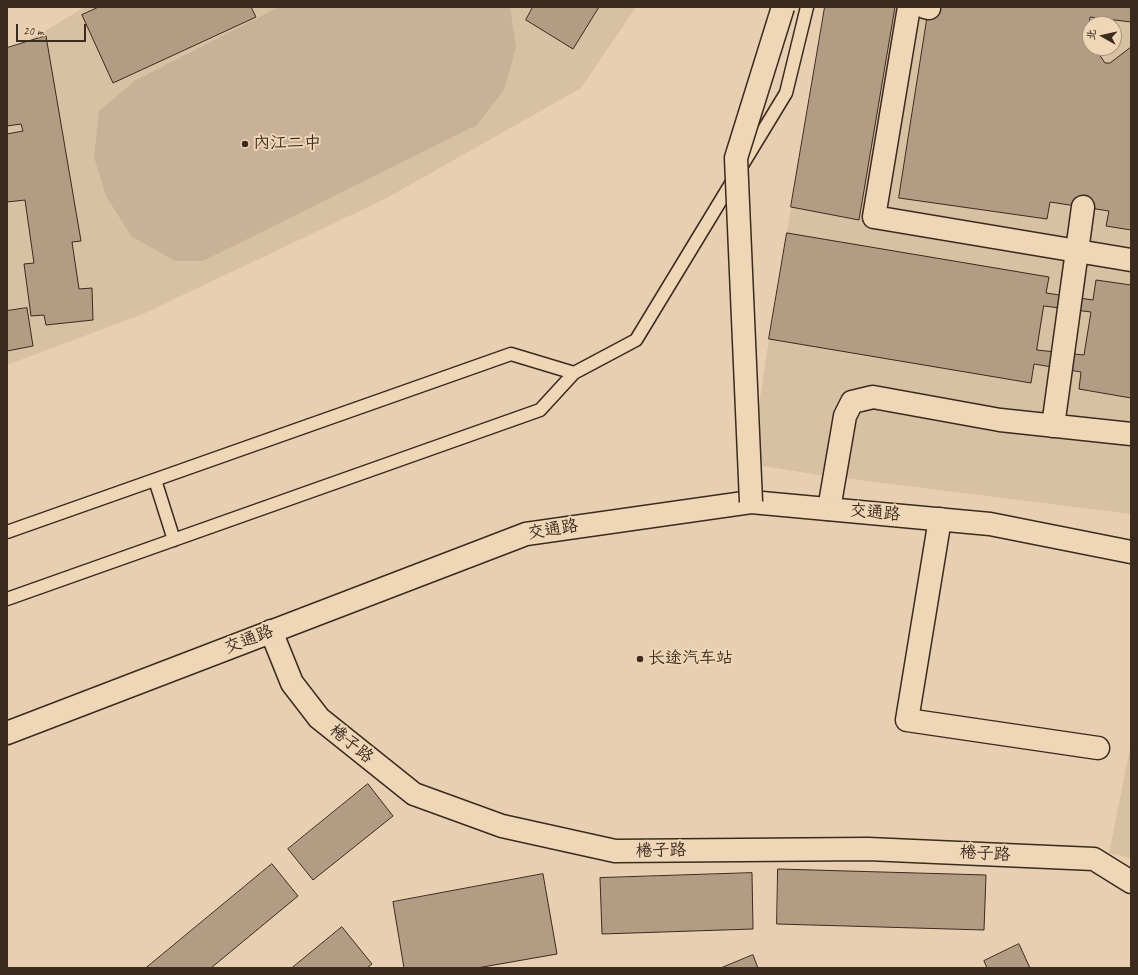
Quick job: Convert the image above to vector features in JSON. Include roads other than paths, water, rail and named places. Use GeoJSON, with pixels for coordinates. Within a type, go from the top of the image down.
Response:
{"type":"FeatureCollection","features":[{"type":"Feature","properties":{"kind":"street"},"geometry":{"type":"LineString","coordinates":[[751,502],[736,158],[783,7]]}},
{"type":"Feature","properties":{"kind":"street"},"geometry":{"type":"LineString","coordinates":[[921,7],[874,217],[1131,260]]}},
{"type":"Feature","properties":{"kind":"street"},"geometry":{"type":"LineString","coordinates":[[1053,426],[1083,207]]}},
{"type":"Feature","properties":{"kind":"street"},"geometry":{"type":"LineString","coordinates":[[829,509],[845,416],[852,402],[873,397],[1000,420],[1131,434]]}},
{"type":"Feature","properties":{"kind":"street","name":"交通路"},"geometry":{"type":"LineString","coordinates":[[7,733],[526,534],[751,502],[990,524],[1131,552]]}},
{"type":"Feature","properties":{"kind":"street"},"geometry":{"type":"LineString","coordinates":[[940,519],[907,720],[1098,748]]}},
{"type":"Feature","properties":{"kind":"street","name":"棬子路"},"geometry":{"type":"LineString","coordinates":[[271,631],[292,683],[319,718],[414,794],[502,826],[615,851],[868,849],[1094,859],[1131,882]]}},
{"type":"Feature","properties":{"kind":"lane"},"geometry":{"type":"LineString","coordinates":[[7,599],[540,410],[574,373],[636,340],[786,93],[807,7]]}},
{"type":"Feature","properties":{"kind":"lane"},"geometry":{"type":"LineString","coordinates":[[7,532],[511,354],[574,373]]}},
{"type":"Feature","properties":{"kind":"lane"},"geometry":{"type":"LineString","coordinates":[[155,480],[174,540]]}},
{"type":"Feature","properties":{"kind":"place","name":"内江二中"},"geometry":{"type":"Point","coordinates":[245,144]}},
{"type":"Feature","properties":{"kind":"place","name":"长途汽车站"},"geometry":{"type":"Point","coordinates":[640,659]}}]}
